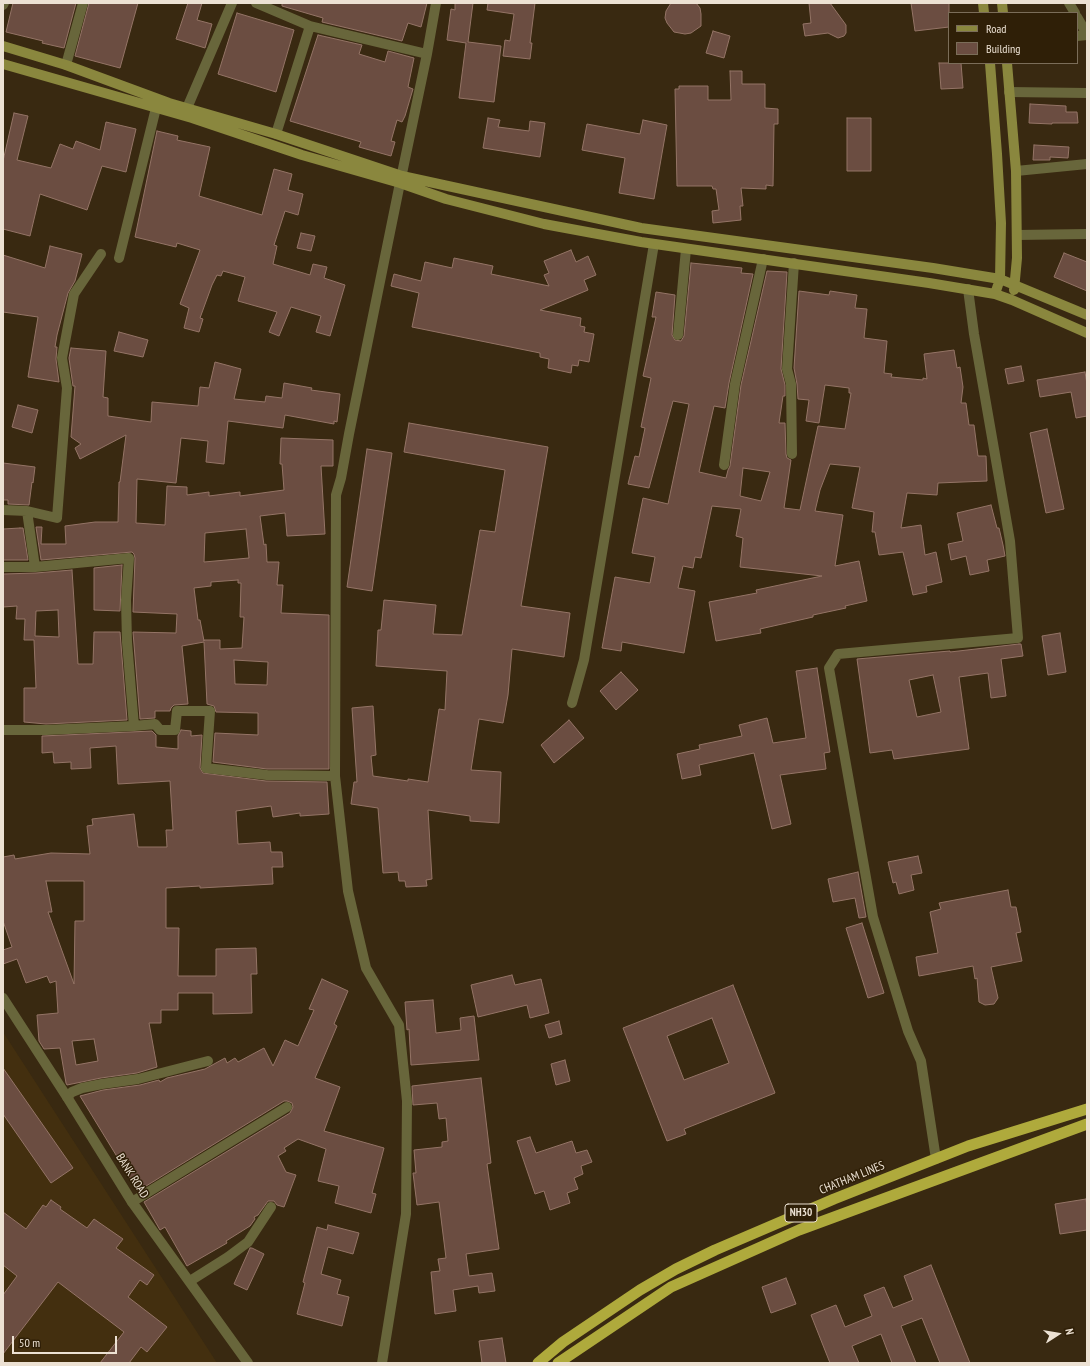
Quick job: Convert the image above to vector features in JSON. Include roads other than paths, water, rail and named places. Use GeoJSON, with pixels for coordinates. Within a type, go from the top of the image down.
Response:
{"type":"FeatureCollection","features":[{"type":"Feature","properties":{"kind":"highway","name":"CHATHAM LINES"},"geometry":{"type":"LineString","coordinates":[[538,1363],[563,1342],[640,1290],[676,1269],[715,1250],[834,1198],[968,1146],[1087,1109]]}},
{"type":"Feature","properties":{"kind":"highway","name":"NH30"},"geometry":{"type":"LineString","coordinates":[[558,1363],[671,1287],[799,1230],[1087,1124]]}},
{"type":"Feature","properties":{"kind":"main road"},"geometry":{"type":"LineString","coordinates":[[3,46],[66,65],[169,103],[276,134],[401,180],[446,199],[544,224],[654,244],[794,263],[995,294],[1087,333]]}},
{"type":"Feature","properties":{"kind":"main road"},"geometry":{"type":"LineString","coordinates":[[3,64],[192,118],[302,156],[401,180],[641,228],[932,268],[1000,279],[1087,315]]}},
{"type":"Feature","properties":{"kind":"main road"},"geometry":{"type":"LineString","coordinates":[[990,64],[997,154],[1000,223],[1000,279],[995,294]]}},
{"type":"Feature","properties":{"kind":"main road"},"geometry":{"type":"LineString","coordinates":[[1007,64],[1016,171],[1017,235],[1015,286],[1012,300]]}},
{"type":"Feature","properties":{"kind":"street"},"geometry":{"type":"LineString","coordinates":[[66,65],[83,3]]}},
{"type":"Feature","properties":{"kind":"street"},"geometry":{"type":"LineString","coordinates":[[187,108],[232,3]]}},
{"type":"Feature","properties":{"kind":"street"},"geometry":{"type":"LineString","coordinates":[[256,3],[310,26],[427,54]]}},
{"type":"Feature","properties":{"kind":"street"},"geometry":{"type":"LineString","coordinates":[[382,1363],[406,1214],[407,1101],[399,1025],[366,968],[350,898],[335,776],[336,496],[341,478],[436,3]]}},
{"type":"Feature","properties":{"kind":"street"},"geometry":{"type":"LineString","coordinates":[[1069,3],[1074,12]]}},
{"type":"Feature","properties":{"kind":"street"},"geometry":{"type":"LineString","coordinates":[[1078,19],[1087,35]]}},
{"type":"Feature","properties":{"kind":"street"},"geometry":{"type":"LineString","coordinates":[[276,134],[310,26]]}},
{"type":"Feature","properties":{"kind":"street"},"geometry":{"type":"LineString","coordinates":[[1009,92],[1087,93]]}},
{"type":"Feature","properties":{"kind":"street"},"geometry":{"type":"LineString","coordinates":[[118,258],[156,108]]}},
{"type":"Feature","properties":{"kind":"street"},"geometry":{"type":"LineString","coordinates":[[1016,171],[1087,164]]}},
{"type":"Feature","properties":{"kind":"street"},"geometry":{"type":"LineString","coordinates":[[1017,235],[1087,234]]}},
{"type":"Feature","properties":{"kind":"street"},"geometry":{"type":"LineString","coordinates":[[572,703],[584,660],[654,244]]}},
{"type":"Feature","properties":{"kind":"street"},"geometry":{"type":"LineString","coordinates":[[678,335],[686,249]]}},
{"type":"Feature","properties":{"kind":"street"},"geometry":{"type":"LineString","coordinates":[[3,510],[27,511],[57,518],[67,388],[62,358],[74,294],[101,254]]}},
{"type":"Feature","properties":{"kind":"street"},"geometry":{"type":"LineString","coordinates":[[724,465],[735,384],[763,259]]}},
{"type":"Feature","properties":{"kind":"street"},"geometry":{"type":"LineString","coordinates":[[792,454],[791,384],[787,370],[794,263]]}},
{"type":"Feature","properties":{"kind":"street"},"geometry":{"type":"LineString","coordinates":[[936,1159],[921,1061],[908,1031],[873,918],[829,668],[838,654],[1018,638],[1010,541],[974,334],[968,290]]}},
{"type":"Feature","properties":{"kind":"street"},"geometry":{"type":"LineString","coordinates":[[27,511],[35,567]]}},
{"type":"Feature","properties":{"kind":"street"},"geometry":{"type":"LineString","coordinates":[[3,567],[35,567],[129,558],[126,607],[127,642],[134,726]]}},
{"type":"Feature","properties":{"kind":"street"},"geometry":{"type":"LineString","coordinates":[[3,730],[46,730],[155,724],[160,730],[175,730],[177,711],[210,711],[208,761],[206,768],[267,775],[335,776]]}},
{"type":"Feature","properties":{"kind":"street","name":"BANK ROAD"},"geometry":{"type":"LineString","coordinates":[[3,998],[132,1202],[248,1363]]}},
{"type":"Feature","properties":{"kind":"street"},"geometry":{"type":"LineString","coordinates":[[67,1097],[72,1092],[82,1088],[138,1079],[208,1061]]}},
{"type":"Feature","properties":{"kind":"street"},"geometry":{"type":"LineString","coordinates":[[132,1202],[287,1107]]}},
{"type":"Feature","properties":{"kind":"street"},"geometry":{"type":"LineString","coordinates":[[190,1281],[228,1257],[248,1242],[271,1206]]}}]}
